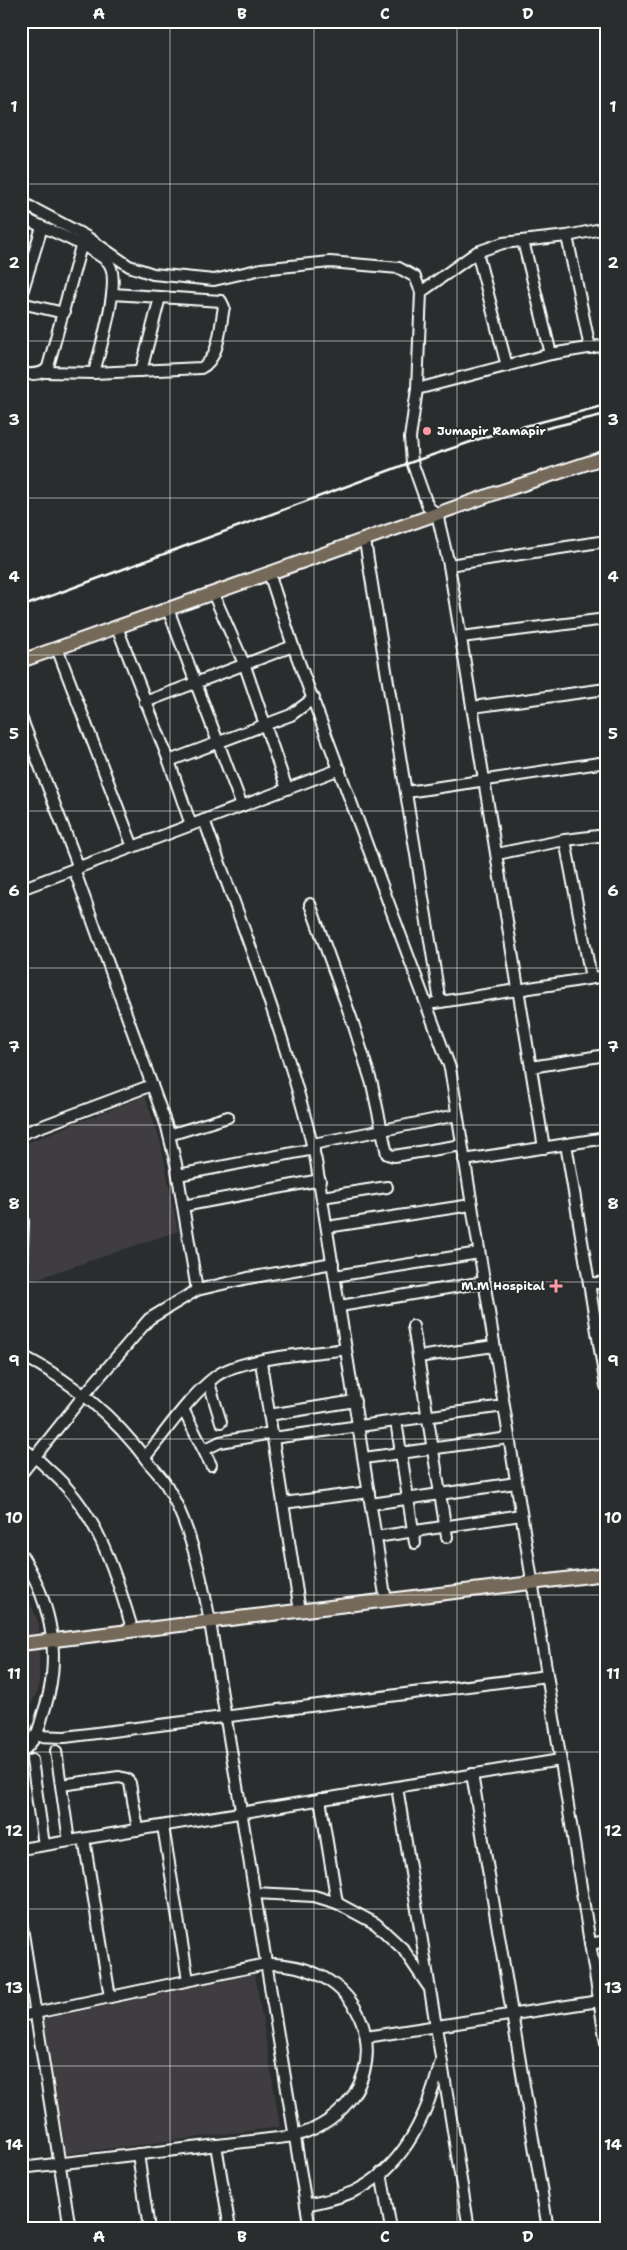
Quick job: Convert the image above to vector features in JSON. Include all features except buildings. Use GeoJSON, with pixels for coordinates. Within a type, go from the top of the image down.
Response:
{"type":"FeatureCollection","features":[{"type":"Feature","properties":{"kind":"main road"},"geometry":{"type":"LineString","coordinates":[[21,661],[606,456]]}},
{"type":"Feature","properties":{"kind":"main road"},"geometry":{"type":"LineString","coordinates":[[21,1638],[53,1637],[210,1619],[532,1580],[606,1568]]}},
{"type":"Feature","properties":{"kind":"main road"},"geometry":{"type":"LineString","coordinates":[[21,1644],[131,1625],[210,1619],[299,1605],[385,1595],[606,1574]]}},
{"type":"Feature","properties":{"kind":"street"},"geometry":{"type":"LineString","coordinates":[[21,202],[84,242],[129,266],[153,274],[214,280],[261,269],[330,262],[399,268],[415,277],[421,292],[417,389],[410,438],[412,462],[428,507],[437,514],[449,565],[544,1148]]}},
{"type":"Feature","properties":{"kind":"street"},"geometry":{"type":"LineString","coordinates":[[21,217],[42,227],[84,242],[108,262],[114,294],[94,373]]}},
{"type":"Feature","properties":{"kind":"street"},"geometry":{"type":"LineString","coordinates":[[21,296],[42,227]]}},
{"type":"Feature","properties":{"kind":"street"},"geometry":{"type":"LineString","coordinates":[[421,292],[477,252],[503,243],[567,236],[606,228]]}},
{"type":"Feature","properties":{"kind":"street"},"geometry":{"type":"LineString","coordinates":[[567,236],[590,348]]}},
{"type":"Feature","properties":{"kind":"street"},"geometry":{"type":"LineString","coordinates":[[523,241],[551,354]]}},
{"type":"Feature","properties":{"kind":"street"},"geometry":{"type":"LineString","coordinates":[[46,372],[84,242]]}},
{"type":"Feature","properties":{"kind":"street"},"geometry":{"type":"LineString","coordinates":[[477,252],[507,366]]}},
{"type":"Feature","properties":{"kind":"street"},"geometry":{"type":"LineString","coordinates":[[21,374],[201,368],[210,361],[217,345],[224,307],[221,301],[114,294]]}},
{"type":"Feature","properties":{"kind":"street"},"geometry":{"type":"LineString","coordinates":[[141,371],[160,296]]}},
{"type":"Feature","properties":{"kind":"street"},"geometry":{"type":"LineString","coordinates":[[21,303],[64,313]]}},
{"type":"Feature","properties":{"kind":"street"},"geometry":{"type":"LineString","coordinates":[[417,389],[551,354],[606,345]]}},
{"type":"Feature","properties":{"kind":"street"},"geometry":{"type":"LineString","coordinates":[[365,540],[440,1002]]}},
{"type":"Feature","properties":{"kind":"street"},"geometry":{"type":"LineString","coordinates":[[449,565],[606,540]]}},
{"type":"Feature","properties":{"kind":"street"},"geometry":{"type":"LineString","coordinates":[[269,574],[293,646],[314,698],[450,1068],[606,2043]]}},
{"type":"Feature","properties":{"kind":"street"},"geometry":{"type":"LineString","coordinates":[[214,593],[245,666],[287,789]]}},
{"type":"Feature","properties":{"kind":"street"},"geometry":{"type":"LineString","coordinates":[[168,609],[242,806]]}},
{"type":"Feature","properties":{"kind":"street"},"geometry":{"type":"LineString","coordinates":[[461,637],[606,619]]}},
{"type":"Feature","properties":{"kind":"street"},"geometry":{"type":"LineString","coordinates":[[117,627],[169,760],[191,825]]}},
{"type":"Feature","properties":{"kind":"street"},"geometry":{"type":"LineString","coordinates":[[145,702],[245,666],[293,646]]}},
{"type":"Feature","properties":{"kind":"street"},"geometry":{"type":"LineString","coordinates":[[57,648],[133,847]]}},
{"type":"Feature","properties":{"kind":"street"},"geometry":{"type":"LineString","coordinates":[[472,707],[606,689]]}},
{"type":"Feature","properties":{"kind":"street"},"geometry":{"type":"LineString","coordinates":[[169,760],[291,715],[314,698]]}},
{"type":"Feature","properties":{"kind":"street"},"geometry":{"type":"LineString","coordinates":[[21,718],[169,1135],[178,1175],[197,1290]]}},
{"type":"Feature","properties":{"kind":"street"},"geometry":{"type":"LineString","coordinates":[[407,792],[606,762]]}},
{"type":"Feature","properties":{"kind":"street"},"geometry":{"type":"LineString","coordinates":[[22,887],[76,869],[340,769]]}},
{"type":"Feature","properties":{"kind":"street"},"geometry":{"type":"LineString","coordinates":[[204,820],[284,1042],[305,1111],[320,1180],[385,1595]]}},
{"type":"Feature","properties":{"kind":"street"},"geometry":{"type":"LineString","coordinates":[[497,854],[566,840],[606,835]]}},
{"type":"Feature","properties":{"kind":"street"},"geometry":{"type":"LineString","coordinates":[[566,840],[591,978]]}},
{"type":"Feature","properties":{"kind":"street"},"geometry":{"type":"LineString","coordinates":[[310,904],[353,1023],[372,1084],[386,1151],[389,1156],[462,1145]]}},
{"type":"Feature","properties":{"kind":"street"},"geometry":{"type":"LineString","coordinates":[[426,1004],[606,976]]}},
{"type":"Feature","properties":{"kind":"street"},"geometry":{"type":"LineString","coordinates":[[531,1067],[606,1055]]}},
{"type":"Feature","properties":{"kind":"street"},"geometry":{"type":"LineString","coordinates":[[21,1134],[152,1085]]}},
{"type":"Feature","properties":{"kind":"street"},"geometry":{"type":"LineString","coordinates":[[178,1175],[457,1115]]}},
{"type":"Feature","properties":{"kind":"street"},"geometry":{"type":"LineString","coordinates":[[169,1135],[228,1117]]}},
{"type":"Feature","properties":{"kind":"street"},"geometry":{"type":"LineString","coordinates":[[464,1160],[606,1138]]}},
{"type":"Feature","properties":{"kind":"street"},"geometry":{"type":"LineString","coordinates":[[566,1144],[606,1386]]}},
{"type":"Feature","properties":{"kind":"street"},"geometry":{"type":"LineString","coordinates":[[183,1206],[320,1180]]}},
{"type":"Feature","properties":{"kind":"street"},"geometry":{"type":"LineString","coordinates":[[322,1197],[387,1187]]}},
{"type":"Feature","properties":{"kind":"street"},"geometry":{"type":"LineString","coordinates":[[327,1228],[472,1205]]}},
{"type":"Feature","properties":{"kind":"street"},"geometry":{"type":"LineString","coordinates":[[21,1211],[23,1222],[21,1270]]}},
{"type":"Feature","properties":{"kind":"street"},"geometry":{"type":"LineString","coordinates":[[335,1276],[479,1253]]}},
{"type":"Feature","properties":{"kind":"street"},"geometry":{"type":"LineString","coordinates":[[21,1474],[84,1395],[150,1319],[197,1290],[248,1278],[333,1263]]}},
{"type":"Feature","properties":{"kind":"street"},"geometry":{"type":"LineString","coordinates":[[340,1306],[484,1282]]}},
{"type":"Feature","properties":{"kind":"street"},"geometry":{"type":"LineString","coordinates":[[589,1284],[606,1282]]}},
{"type":"Feature","properties":{"kind":"street"},"geometry":{"type":"LineString","coordinates":[[413,1326],[446,1532]]}},
{"type":"Feature","properties":{"kind":"street"},"geometry":{"type":"LineString","coordinates":[[418,1357],[494,1346]]}},
{"type":"Feature","properties":{"kind":"street"},"geometry":{"type":"LineString","coordinates":[[145,1457],[217,1376],[236,1367],[346,1349]]}},
{"type":"Feature","properties":{"kind":"street"},"geometry":{"type":"LineString","coordinates":[[21,1355],[68,1382],[107,1413],[167,1486],[189,1536],[210,1619],[310,2229]]}},
{"type":"Feature","properties":{"kind":"street"},"geometry":{"type":"LineString","coordinates":[[261,1362],[299,1605]]}},
{"type":"Feature","properties":{"kind":"street"},"geometry":{"type":"LineString","coordinates":[[209,1383],[221,1422]]}},
{"type":"Feature","properties":{"kind":"street"},"geometry":{"type":"LineString","coordinates":[[269,1415],[354,1401]]}},
{"type":"Feature","properties":{"kind":"street"},"geometry":{"type":"LineString","coordinates":[[204,1450],[220,1442],[504,1406]]}},
{"type":"Feature","properties":{"kind":"street"},"geometry":{"type":"LineString","coordinates":[[184,1411],[211,1465]]}},
{"type":"Feature","properties":{"kind":"street"},"geometry":{"type":"LineString","coordinates":[[396,1421],[415,1543]]}},
{"type":"Feature","properties":{"kind":"street"},"geometry":{"type":"LineString","coordinates":[[364,1458],[509,1438]]}},
{"type":"Feature","properties":{"kind":"street"},"geometry":{"type":"LineString","coordinates":[[21,1448],[35,1457],[57,1477],[81,1504],[103,1540],[116,1572],[131,1625]]}},
{"type":"Feature","properties":{"kind":"street"},"geometry":{"type":"LineString","coordinates":[[371,1504],[516,1483]]}},
{"type":"Feature","properties":{"kind":"street"},"geometry":{"type":"LineString","coordinates":[[283,1504],[369,1492]]}},
{"type":"Feature","properties":{"kind":"street"},"geometry":{"type":"LineString","coordinates":[[376,1537],[413,1531],[446,1532],[521,1516]]}},
{"type":"Feature","properties":{"kind":"street"},"geometry":{"type":"LineString","coordinates":[[21,1554],[34,1575],[46,1607],[53,1637],[53,1670],[48,1700],[35,1736],[21,1754]]}},
{"type":"Feature","properties":{"kind":"street"},"geometry":{"type":"LineString","coordinates":[[35,1736],[65,1737],[547,1676]]}},
{"type":"Feature","properties":{"kind":"street"},"geometry":{"type":"LineString","coordinates":[[56,1751],[69,1841]]}},
{"type":"Feature","properties":{"kind":"street"},"geometry":{"type":"LineString","coordinates":[[32,1760],[44,1845]]}},
{"type":"Feature","properties":{"kind":"street"},"geometry":{"type":"LineString","coordinates":[[21,1849],[560,1760]]}},
{"type":"Feature","properties":{"kind":"street"},"geometry":{"type":"LineString","coordinates":[[472,1774],[548,2229]]}},
{"type":"Feature","properties":{"kind":"street"},"geometry":{"type":"LineString","coordinates":[[61,1785],[124,1777],[130,1783],[138,1830]]}},
{"type":"Feature","properties":{"kind":"street"},"geometry":{"type":"LineString","coordinates":[[397,1787],[469,2229]]}},
{"type":"Feature","properties":{"kind":"street"},"geometry":{"type":"LineString","coordinates":[[320,1800],[337,1903]]}},
{"type":"Feature","properties":{"kind":"street"},"geometry":{"type":"LineString","coordinates":[[163,1826],[188,1980]]}},
{"type":"Feature","properties":{"kind":"street"},"geometry":{"type":"LineString","coordinates":[[84,1839],[110,1997]]}},
{"type":"Feature","properties":{"kind":"street"},"geometry":{"type":"LineString","coordinates":[[255,1893],[314,1896],[337,1903],[376,1924],[403,1949],[430,1989]]}},
{"type":"Feature","properties":{"kind":"street"},"geometry":{"type":"LineString","coordinates":[[21,1921],[70,2229]]}},
{"type":"Feature","properties":{"kind":"street"},"geometry":{"type":"LineString","coordinates":[[590,1944],[606,1941]]}},
{"type":"Feature","properties":{"kind":"street"},"geometry":{"type":"LineString","coordinates":[[21,2016],[266,1964],[283,1963],[302,1967],[320,1974],[336,1984],[353,2004],[362,2021],[366,2037],[366,2056],[362,2079],[353,2098],[326,2123],[313,2131],[294,2136],[21,2168]]}},
{"type":"Feature","properties":{"kind":"street"},"geometry":{"type":"LineString","coordinates":[[366,2037],[599,2001]]}},
{"type":"Feature","properties":{"kind":"street"},"geometry":{"type":"LineString","coordinates":[[306,2206],[337,2198],[359,2189],[382,2172],[405,2148],[422,2120],[434,2090],[441,2061]]}},
{"type":"Feature","properties":{"kind":"street"},"geometry":{"type":"LineString","coordinates":[[216,2145],[230,2229]]}},
{"type":"Feature","properties":{"kind":"street"},"geometry":{"type":"LineString","coordinates":[[141,2178],[152,2153]]}},
{"type":"Feature","properties":{"kind":"street"},"geometry":{"type":"LineString","coordinates":[[138,2154],[149,2229]]}},
{"type":"Feature","properties":{"kind":"street"},"geometry":{"type":"LineString","coordinates":[[382,2172],[390,2229]]}},
{"type":"Feature","properties":{"kind":"shaded area"},"geometry":{"type":"Polygon","coordinates":[[[145,1096],[161,1144],[178,1231],[27,1282],[29,1213],[21,1173],[21,1145],[145,1096]]]}},
{"type":"Feature","properties":{"kind":"shaded area"},"geometry":{"type":"Polygon","coordinates":[[[21,1580],[39,1624],[39,1688],[21,1726],[21,1580]]]}},
{"type":"Feature","properties":{"kind":"shaded area"},"geometry":{"type":"Polygon","coordinates":[[[255,1974],[280,2127],[66,2154],[44,2019],[255,1974]]]}},
{"type":"Feature","properties":{"kind":"railway"},"geometry":{"type":"LineString","coordinates":[[21,607],[412,462],[494,434],[606,405]]}},
{"type":"Feature","properties":{"kind":"railway"},"geometry":{"type":"LineString","coordinates":[[523,434],[606,414]]}},
{"type":"Feature","properties":{"kind":"place","name":"Jumapir Ramapir"},"geometry":{"type":"Point","coordinates":[427,431]}},
{"type":"Feature","properties":{"kind":"place","name":"M.M Hospital"},"geometry":{"type":"Point","coordinates":[556,1286]}}]}
